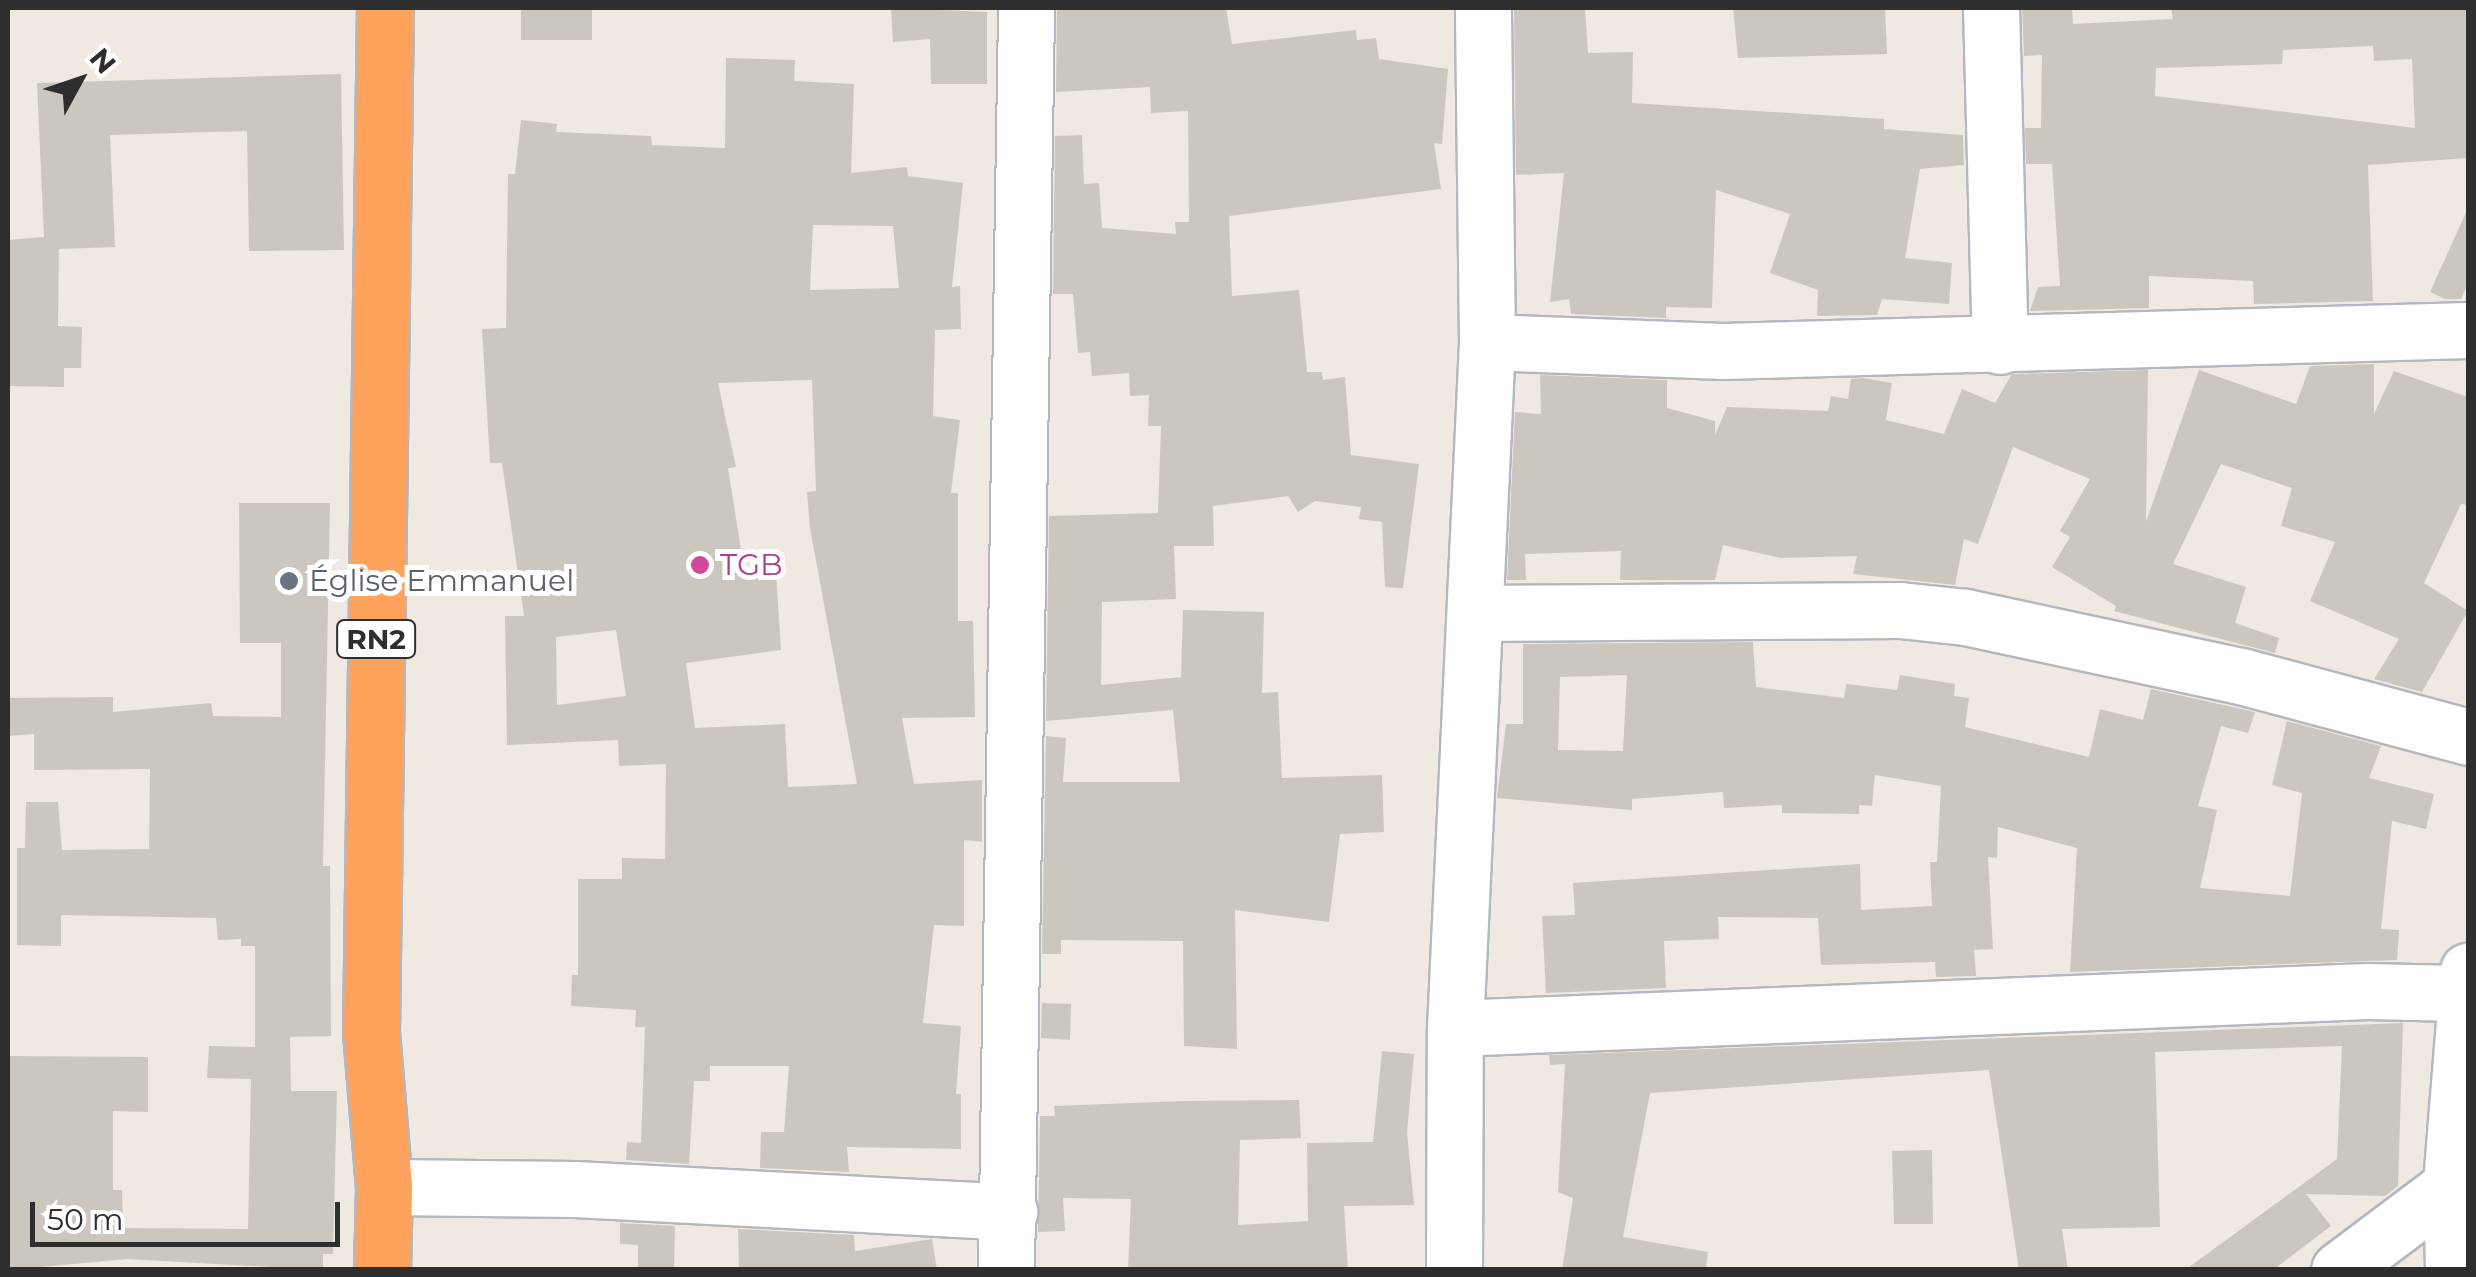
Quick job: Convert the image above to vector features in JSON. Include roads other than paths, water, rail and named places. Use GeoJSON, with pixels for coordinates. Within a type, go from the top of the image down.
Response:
{"type":"FeatureCollection","features":[{"type":"Feature","properties":{"kind":"highway","name":"RN2"},"geometry":{"type":"LineString","coordinates":[[382,1270],[384,1187],[371,1033],[385,8]]}},
{"type":"Feature","properties":{"kind":"street"},"geometry":{"type":"LineString","coordinates":[[1006,1270],[1026,8]]}},
{"type":"Feature","properties":{"kind":"street"},"geometry":{"type":"LineString","coordinates":[[1454,1270],[1455,1028],[1487,342],[1483,8]]}},
{"type":"Feature","properties":{"kind":"street"},"geometry":{"type":"LineString","coordinates":[[1991,8],[2000,346]]}},
{"type":"Feature","properties":{"kind":"street"},"geometry":{"type":"LineString","coordinates":[[1487,342],[1722,351],[2468,330]]}},
{"type":"Feature","properties":{"kind":"street"},"geometry":{"type":"LineString","coordinates":[[1476,613],[1900,610],[1965,617],[2240,676],[2468,737]]}},
{"type":"Feature","properties":{"kind":"street"},"geometry":{"type":"LineString","coordinates":[[1455,1028],[2367,990],[2467,982],[2453,1270]]}},
{"type":"Feature","properties":{"kind":"street"},"geometry":{"type":"LineString","coordinates":[[2339,1270],[2460,1178]]}},
{"type":"Feature","properties":{"kind":"street"},"geometry":{"type":"LineString","coordinates":[[384,1187],[575,1190],[1009,1212]]}},
{"type":"Feature","properties":{"kind":"place","name":"TGB"},"geometry":{"type":"Point","coordinates":[700,565]}},
{"type":"Feature","properties":{"kind":"place","name":"Église Emmanuel"},"geometry":{"type":"Point","coordinates":[289,581]}}]}
